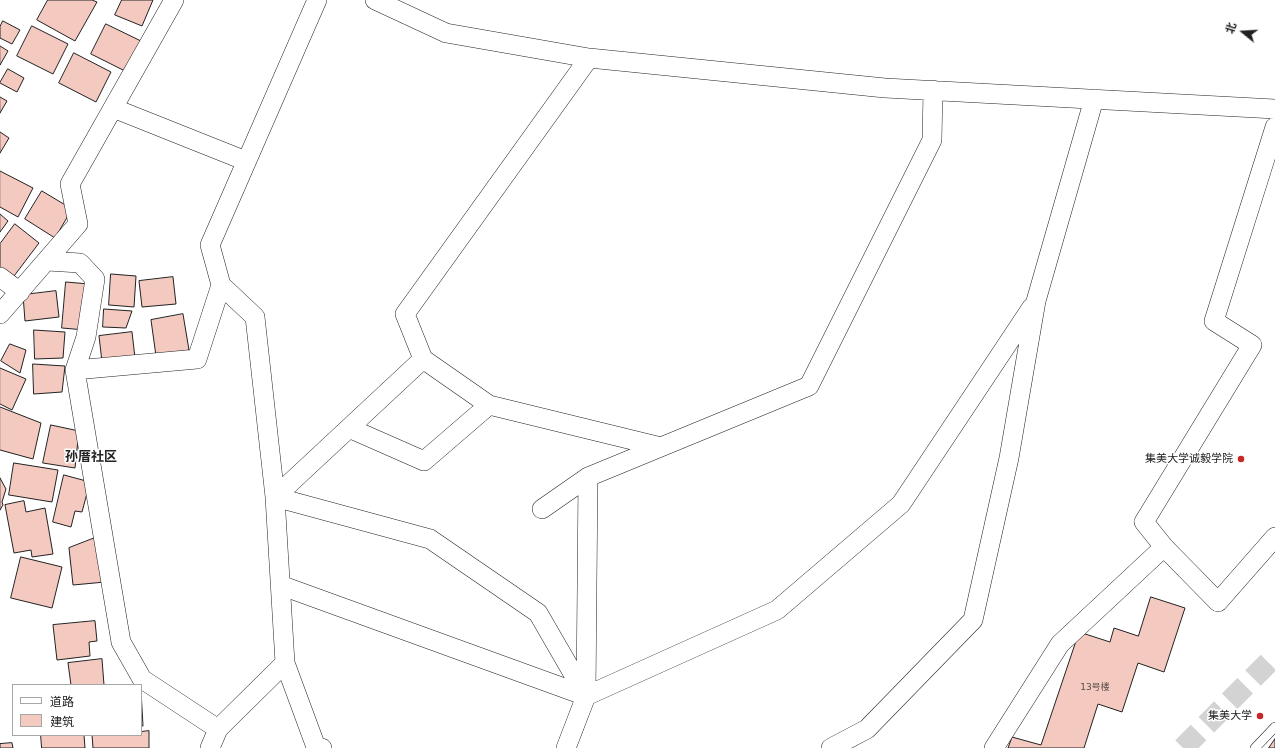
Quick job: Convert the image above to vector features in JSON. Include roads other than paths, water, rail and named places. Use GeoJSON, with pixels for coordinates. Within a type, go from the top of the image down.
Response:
{"type":"FeatureCollection","features":[{"type":"Feature","properties":{"kind":"street"},"geometry":{"type":"LineString","coordinates":[[0,314],[78,224],[70,184],[174,0]]}},
{"type":"Feature","properties":{"kind":"street"},"geometry":{"type":"LineString","coordinates":[[317,0],[210,245],[221,285],[255,317],[275,497],[285,663],[316,747],[322,748]]}},
{"type":"Feature","properties":{"kind":"street"},"geometry":{"type":"LineString","coordinates":[[375,0],[446,33],[589,58],[885,88],[1275,109]]}},
{"type":"Feature","properties":{"kind":"street"},"geometry":{"type":"LineString","coordinates":[[589,58],[405,314],[423,359],[489,405],[662,447]]}},
{"type":"Feature","properties":{"kind":"street"},"geometry":{"type":"LineString","coordinates":[[542,509],[588,477],[809,386],[932,140],[933,90]]}},
{"type":"Feature","properties":{"kind":"street"},"geometry":{"type":"LineString","coordinates":[[831,748],[867,729],[973,620],[1009,458],[1036,301],[1094,99]]}},
{"type":"Feature","properties":{"kind":"street"},"geometry":{"type":"LineString","coordinates":[[113,108],[246,161]]}},
{"type":"Feature","properties":{"kind":"street"},"geometry":{"type":"LineString","coordinates":[[1275,127],[1214,321],[1252,345],[1144,522],[1164,547],[1218,602],[1275,537]]}},
{"type":"Feature","properties":{"kind":"street"},"geometry":{"type":"LineString","coordinates":[[47,261],[80,263],[95,280],[86,337],[76,370],[121,642],[142,679],[218,729]]}},
{"type":"Feature","properties":{"kind":"street"},"geometry":{"type":"LineString","coordinates":[[0,277],[20,292]]}},
{"type":"Feature","properties":{"kind":"street"},"geometry":{"type":"LineString","coordinates":[[76,370],[197,359],[221,285]]}},
{"type":"Feature","properties":{"kind":"street"},"geometry":{"type":"LineString","coordinates":[[280,584],[586,696],[777,610],[901,504],[1036,301]]}},
{"type":"Feature","properties":{"kind":"street"},"geometry":{"type":"LineString","coordinates":[[275,497],[423,359]]}},
{"type":"Feature","properties":{"kind":"street"},"geometry":{"type":"LineString","coordinates":[[349,428],[424,461],[489,405]]}},
{"type":"Feature","properties":{"kind":"street"},"geometry":{"type":"LineString","coordinates":[[566,748],[586,696],[588,477]]}},
{"type":"Feature","properties":{"kind":"street"},"geometry":{"type":"LineString","coordinates":[[275,497],[430,538],[538,613],[586,696]]}},
{"type":"Feature","properties":{"kind":"street"},"geometry":{"type":"LineString","coordinates":[[994,748],[1060,644],[1164,547]]}},
{"type":"Feature","properties":{"kind":"street"},"geometry":{"type":"LineString","coordinates":[[210,748],[218,729],[285,663]]}},
{"type":"Feature","properties":{"kind":"lane"},"geometry":{"type":"LineString","coordinates":[[1255,748],[1275,727]]}},
{"type":"Feature","properties":{"kind":"tunnel"},"geometry":{"type":"LineString","coordinates":[[1183,748],[1275,656]]}},
{"type":"Feature","properties":{"kind":"place","name":"集美大学诚毅学院"},"geometry":{"type":"Point","coordinates":[1241,459]}},
{"type":"Feature","properties":{"kind":"place","name":"集美大学"},"geometry":{"type":"Point","coordinates":[1260,716]}},
{"type":"Feature","properties":{"kind":"district","name":"孙厝社区"},"geometry":{"type":"Point","coordinates":[91,458]}}]}
